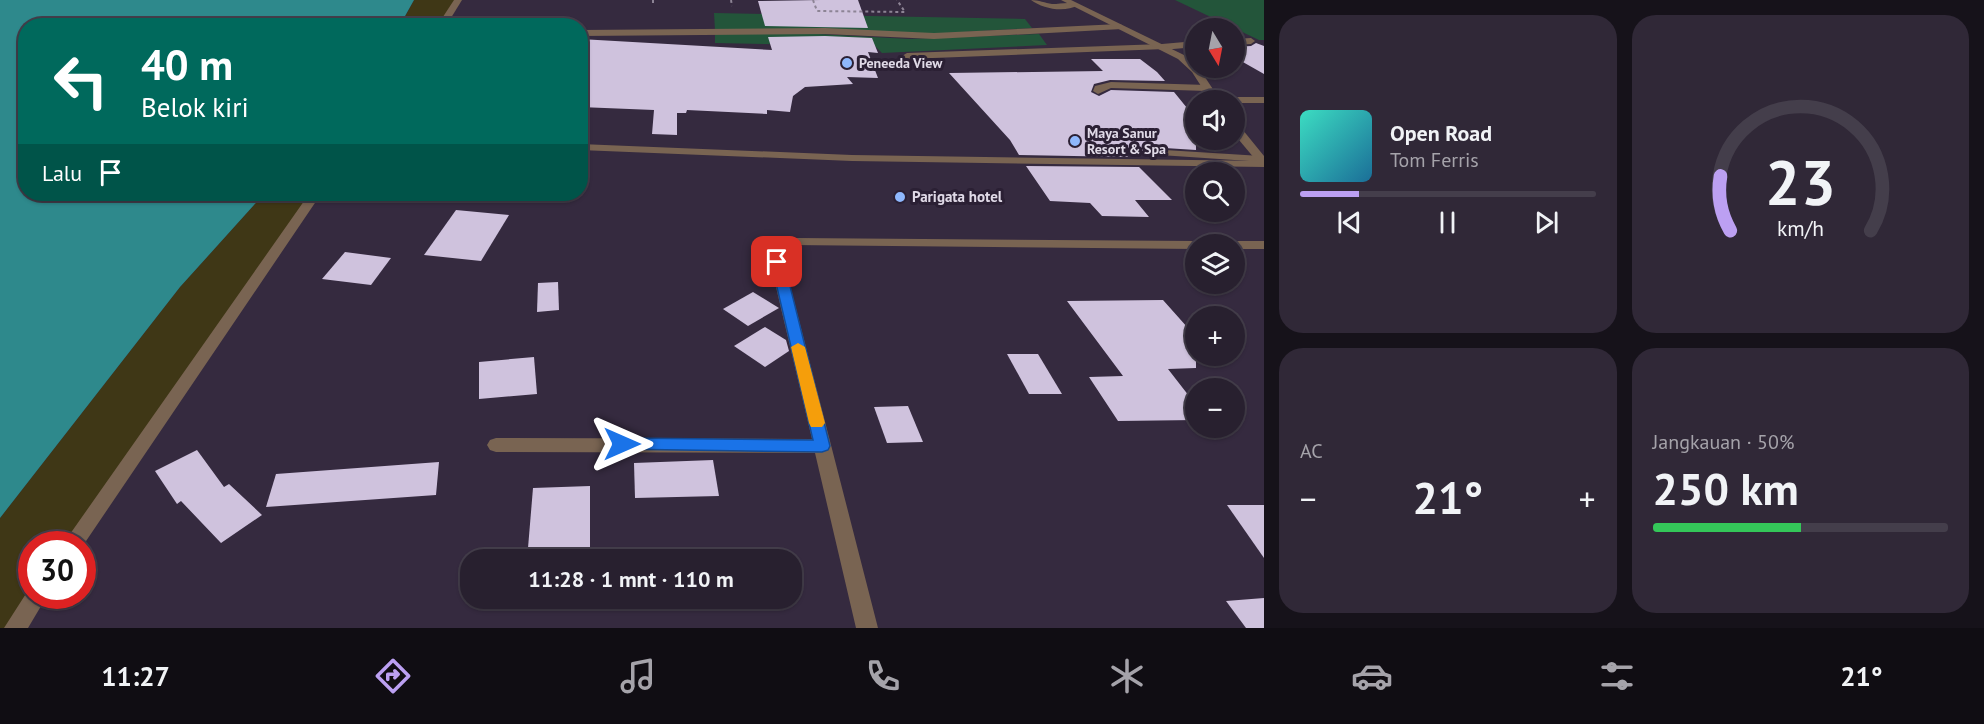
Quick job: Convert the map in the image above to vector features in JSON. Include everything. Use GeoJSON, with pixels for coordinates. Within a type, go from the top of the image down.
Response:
{"type":"FeatureCollection","features":[{"type":"Feature","properties":{"kind":"street"},"geometry":{"type":"LineString","coordinates":[[446,18],[458,0]]}},
{"type":"Feature","properties":{"kind":"street"},"geometry":{"type":"LineString","coordinates":[[1035,0],[1048,6],[1074,6]]}},
{"type":"Feature","properties":{"kind":"street"},"geometry":{"type":"LineString","coordinates":[[1065,0],[1162,47],[1191,64],[1207,88]]}},
{"type":"Feature","properties":{"kind":"street"},"geometry":{"type":"LineString","coordinates":[[588,33],[825,31],[934,36],[1119,27]]}},
{"type":"Feature","properties":{"kind":"street"},"geometry":{"type":"LineString","coordinates":[[1245,41],[1251,41]]}},
{"type":"Feature","properties":{"kind":"street"},"geometry":{"type":"LineString","coordinates":[[907,56],[1185,45]]}},
{"type":"Feature","properties":{"kind":"street"},"geometry":{"type":"LineString","coordinates":[[1098,91],[1098,88],[1111,85],[1207,88]]}},
{"type":"Feature","properties":{"kind":"street"},"geometry":{"type":"LineString","coordinates":[[1245,100],[1264,100]]}},
{"type":"Feature","properties":{"kind":"street"},"geometry":{"type":"LineString","coordinates":[[1245,139],[1262,158]]}},
{"type":"Feature","properties":{"kind":"street"},"geometry":{"type":"LineString","coordinates":[[588,147],[852,158],[1262,158]]}},
{"type":"Feature","properties":{"kind":"street"},"geometry":{"type":"LineString","coordinates":[[1149,152],[1262,158]]}},
{"type":"Feature","properties":{"kind":"street"},"geometry":{"type":"LineString","coordinates":[[82,531],[310,201]]}},
{"type":"Feature","properties":{"kind":"street"},"geometry":{"type":"LineString","coordinates":[[796,242],[1185,245]]}},
{"type":"Feature","properties":{"kind":"street"},"geometry":{"type":"LineString","coordinates":[[1245,245],[1264,245]]}},
{"type":"Feature","properties":{"kind":"street"},"geometry":{"type":"LineString","coordinates":[[777,262],[867,628]]}},
{"type":"Feature","properties":{"kind":"street"},"geometry":{"type":"LineString","coordinates":[[496,445],[822,446]]}},
{"type":"Feature","properties":{"kind":"street"},"geometry":{"type":"LineString","coordinates":[[15,628],[28,609]]}},
{"type":"Feature","properties":{"kind":"path"},"geometry":{"type":"LineString","coordinates":[[731,0],[732,6]]}},
{"type":"Feature","properties":{"kind":"path"},"geometry":{"type":"LineString","coordinates":[[813,0],[818,11],[905,12],[897,0]]}},
{"type":"Feature","properties":{"kind":"shaded area"},"geometry":{"type":"Polygon","coordinates":[[[0,0],[414,0],[404,18],[18,18],[18,201],[258,201],[180,287],[0,518],[0,0]]]}},
{"type":"Feature","properties":{"kind":"shaded area"},"geometry":{"type":"Polygon","coordinates":[[[1175,0],[1264,0],[1264,40],[1245,33],[1245,18],[1213,18],[1175,0]]]}},
{"type":"Feature","properties":{"kind":"shaded area"},"geometry":{"type":"Polygon","coordinates":[[[714,13],[1025,19],[1032,28],[930,34],[715,30],[714,13]]]}},
{"type":"Feature","properties":{"kind":"shaded area"},"geometry":{"type":"Polygon","coordinates":[[[782,32],[909,39],[1039,34],[1047,45],[882,53],[875,46],[715,43],[715,33],[782,32]]]}},
{"type":"Feature","properties":{"kind":"sand"},"geometry":{"type":"Polygon","coordinates":[[[414,0],[458,0],[446,18],[404,18],[414,0]]]}},
{"type":"Feature","properties":{"kind":"sand"},"geometry":{"type":"Polygon","coordinates":[[[258,201],[310,201],[82,531],[18,531],[18,609],[28,609],[15,628],[0,628],[0,518],[180,287],[258,201]]]}},
{"type":"Feature","properties":{"kind":"building"},"geometry":{"type":"Polygon","coordinates":[[[858,0],[868,28],[765,26],[758,1],[858,0]]]}},
{"type":"Feature","properties":{"kind":"building"},"geometry":{"type":"Polygon","coordinates":[[[768,37],[872,38],[878,53],[868,52],[878,78],[847,77],[853,84],[805,87],[793,96],[790,112],[767,110],[767,114],[687,110],[686,113],[677,113],[677,135],[652,134],[654,110],[588,107],[588,39],[772,50],[768,37]]]}},
{"type":"Feature","properties":{"kind":"building"},"geometry":{"type":"Polygon","coordinates":[[[1256,43],[1264,46],[1264,74],[1245,63],[1245,46],[1256,43]]]}},
{"type":"Feature","properties":{"kind":"building"},"geometry":{"type":"Polygon","coordinates":[[[1091,59],[1140,59],[1157,72],[1165,81],[1110,80],[1094,84],[1091,92],[1099,96],[1111,90],[1174,92],[1185,106],[1185,149],[1149,147],[1143,151],[1121,150],[1128,157],[1019,155],[1010,140],[949,73],[1103,71],[1091,59]]]}},
{"type":"Feature","properties":{"kind":"building"},"geometry":{"type":"Polygon","coordinates":[[[1026,166],[1139,167],[1172,200],[1135,200],[1149,217],[1102,216],[1090,203],[1050,201],[1026,166]]]}},
{"type":"Feature","properties":{"kind":"building"},"geometry":{"type":"Polygon","coordinates":[[[456,210],[509,215],[481,261],[424,255],[456,210]]]}},
{"type":"Feature","properties":{"kind":"building"},"geometry":{"type":"Polygon","coordinates":[[[345,252],[391,258],[371,285],[322,279],[345,252]]]}},
{"type":"Feature","properties":{"kind":"building"},"geometry":{"type":"Polygon","coordinates":[[[558,282],[559,310],[537,312],[538,283],[558,282]]]}},
{"type":"Feature","properties":{"kind":"building"},"geometry":{"type":"Polygon","coordinates":[[[753,292],[779,308],[748,326],[723,309],[753,292]]]}},
{"type":"Feature","properties":{"kind":"building"},"geometry":{"type":"Polygon","coordinates":[[[1163,300],[1185,325],[1185,366],[1196,366],[1196,368],[1168,369],[1185,391],[1185,420],[1118,421],[1089,377],[1123,376],[1067,301],[1163,300]]]}},
{"type":"Feature","properties":{"kind":"building"},"geometry":{"type":"Polygon","coordinates":[[[765,327],[786,340],[789,351],[765,367],[734,346],[765,327]]]}},
{"type":"Feature","properties":{"kind":"building"},"geometry":{"type":"Polygon","coordinates":[[[1007,354],[1038,354],[1062,394],[1029,394],[1007,354]]]}},
{"type":"Feature","properties":{"kind":"building"},"geometry":{"type":"Polygon","coordinates":[[[534,357],[537,394],[479,399],[479,362],[534,357]]]}},
{"type":"Feature","properties":{"kind":"building"},"geometry":{"type":"Polygon","coordinates":[[[908,406],[923,442],[887,443],[874,407],[908,406]]]}},
{"type":"Feature","properties":{"kind":"building"},"geometry":{"type":"Polygon","coordinates":[[[197,450],[224,487],[229,484],[262,515],[221,543],[181,501],[177,504],[155,471],[197,450]]]}},
{"type":"Feature","properties":{"kind":"building"},"geometry":{"type":"Polygon","coordinates":[[[713,460],[719,496],[635,498],[634,463],[713,460]]]}},
{"type":"Feature","properties":{"kind":"building"},"geometry":{"type":"Polygon","coordinates":[[[439,462],[436,495],[266,507],[276,474],[439,462]]]}},
{"type":"Feature","properties":{"kind":"building"},"geometry":{"type":"Polygon","coordinates":[[[590,486],[590,549],[528,549],[533,488],[590,486]]]}},
{"type":"Feature","properties":{"kind":"building"},"geometry":{"type":"Polygon","coordinates":[[[1227,505],[1264,505],[1264,558],[1227,505]]]}},
{"type":"Feature","properties":{"kind":"building"},"geometry":{"type":"Polygon","coordinates":[[[1264,598],[1264,628],[1246,628],[1226,601],[1264,598]]]}},
{"type":"Feature","properties":{"kind":"slow traffic"},"geometry":{"type":"LineString","coordinates":[[798,347],[817,423]]}},
{"type":"Feature","properties":{"kind":"place","name":"Peneeda View"},"geometry":{"type":"Point","coordinates":[847,63]}},
{"type":"Feature","properties":{"kind":"place","name":"Maya Sanur Resort & Spa"},"geometry":{"type":"Point","coordinates":[1075,141]}},
{"type":"Feature","properties":{"kind":"place","name":"Parigata hotel"},"geometry":{"type":"Point","coordinates":[900,197]}},
{"type":"Feature","properties":{"kind":"route"},"geometry":{"type":"LineString","coordinates":[[622,444],[822,446],[777,262]]}}]}
